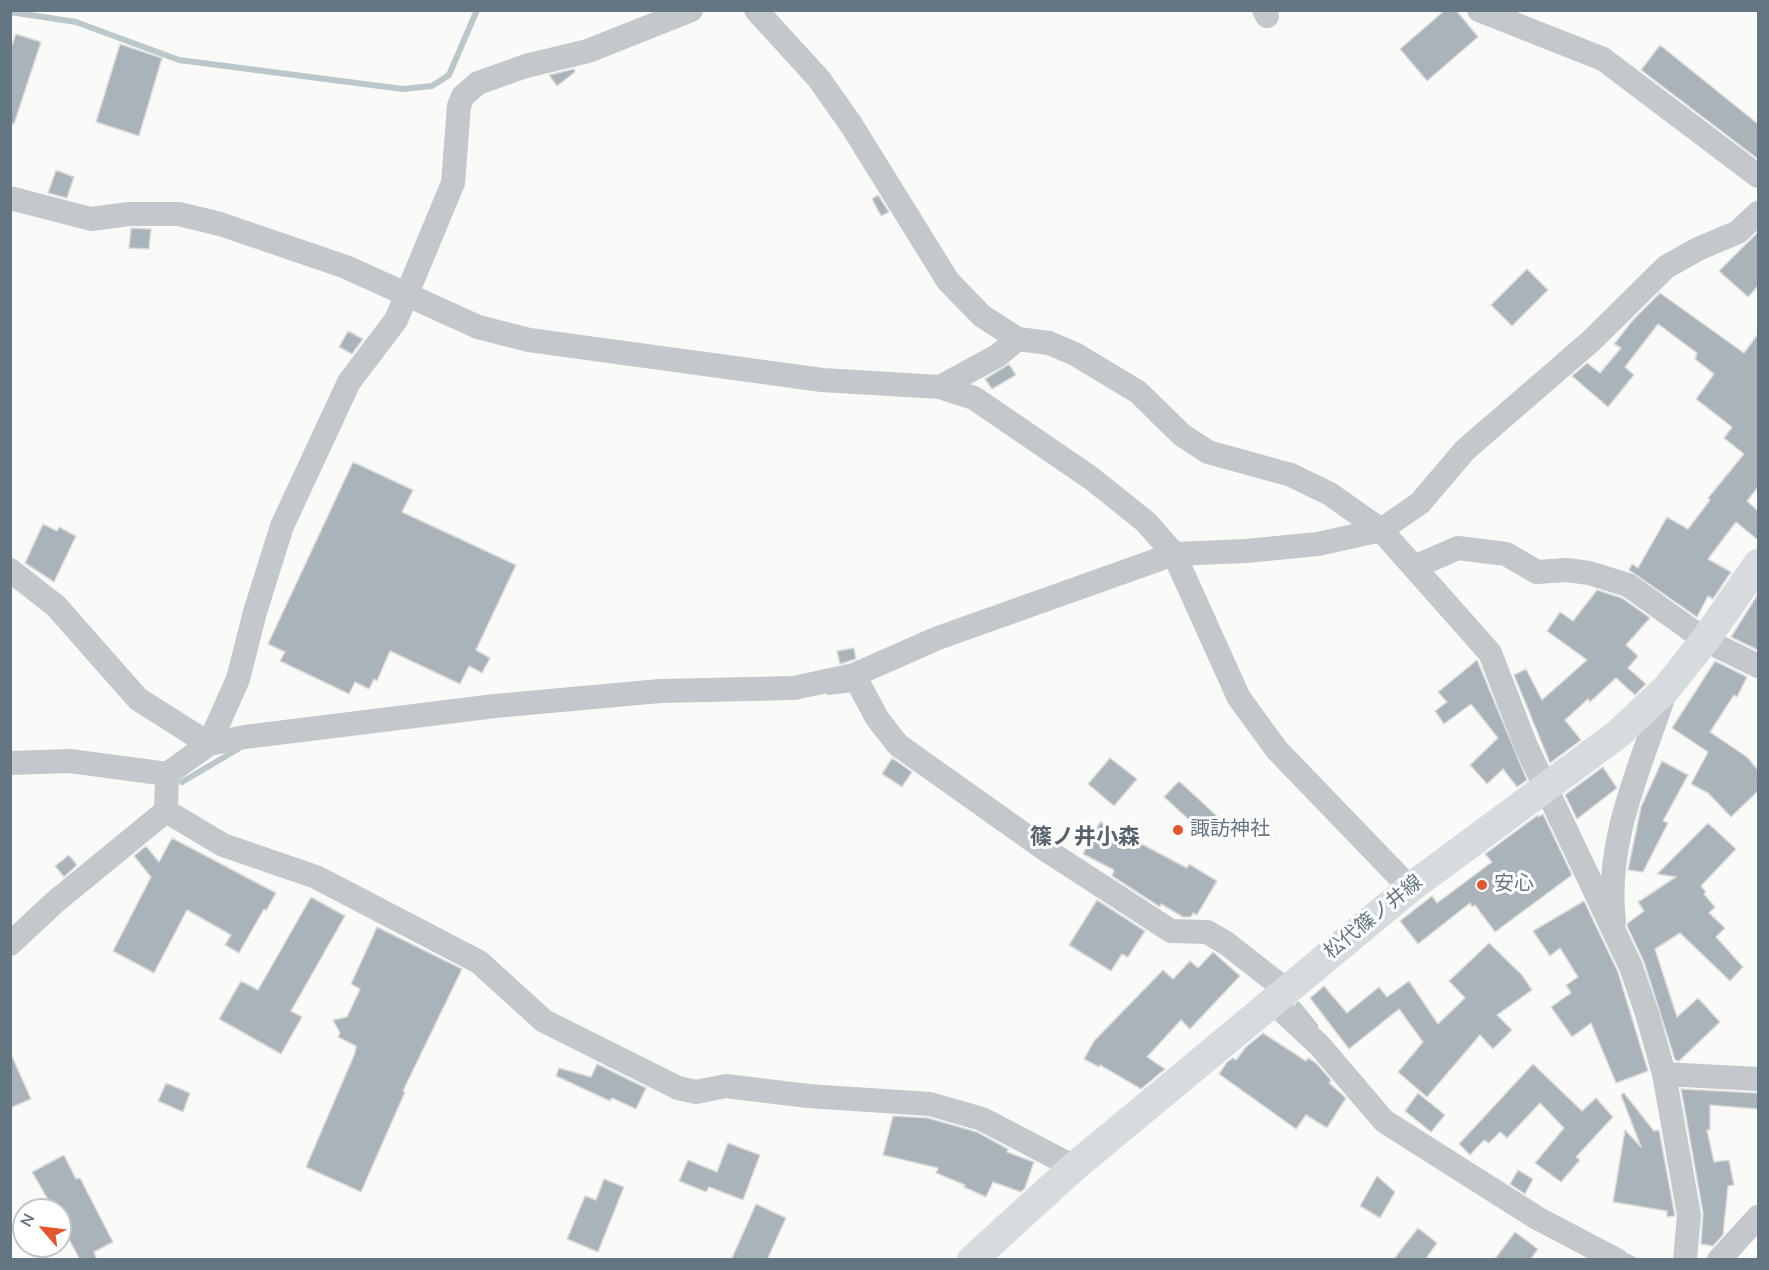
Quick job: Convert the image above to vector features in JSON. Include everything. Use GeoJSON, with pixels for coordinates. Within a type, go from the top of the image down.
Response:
{"type":"FeatureCollection","features":[{"type":"Feature","properties":{"kind":"main road","name":"松代篠ノ井線"},"geometry":{"type":"LineString","coordinates":[[972,1260],[1074,1167],[1410,888],[1618,734],[1665,689],[1705,640],[1758,564]]}},
{"type":"Feature","properties":{"kind":"street"},"geometry":{"type":"LineString","coordinates":[[209,744],[238,679],[255,612],[282,526],[349,382],[396,320],[453,183],[459,106],[469,88],[526,66],[588,51],[691,10]]}},
{"type":"Feature","properties":{"kind":"street"},"geometry":{"type":"LineString","coordinates":[[756,10],[819,79],[869,153],[948,281],[982,316],[1018,339],[1049,343],[1075,354],[1138,392],[1182,435],[1208,452],[1291,475],[1330,494],[1381,530],[1490,653],[1526,746],[1547,785],[1635,977],[1664,1074],[1689,1215],[1685,1260]]}},
{"type":"Feature","properties":{"kind":"street"},"geometry":{"type":"LineString","coordinates":[[1479,10],[1603,59],[1758,176]]}},
{"type":"Feature","properties":{"kind":"street"},"geometry":{"type":"LineString","coordinates":[[10,198],[91,219],[129,214],[179,214],[199,219],[346,267],[478,327],[529,340],[822,380],[940,387],[975,398],[1091,478],[1146,522],[1174,554],[1239,698],[1277,750],[1410,888]]}},
{"type":"Feature","properties":{"kind":"street"},"geometry":{"type":"LineString","coordinates":[[10,763],[70,761],[167,774],[209,744],[495,706],[660,691],[794,688],[854,675],[938,638],[1174,554],[1246,551],[1318,544],[1381,530],[1420,503],[1465,450],[1591,341],[1666,267],[1698,249],[1738,232],[1758,213]]}},
{"type":"Feature","properties":{"kind":"street"},"geometry":{"type":"LineString","coordinates":[[940,387],[997,356],[1018,339]]}},
{"type":"Feature","properties":{"kind":"street"},"geometry":{"type":"LineString","coordinates":[[1414,567],[1458,548],[1506,554],[1537,572],[1567,570],[1589,573],[1629,585],[1705,640],[1758,666]]}},
{"type":"Feature","properties":{"kind":"street"},"geometry":{"type":"LineString","coordinates":[[10,570],[56,606],[138,699],[209,744]]}},
{"type":"Feature","properties":{"kind":"street"},"geometry":{"type":"LineString","coordinates":[[854,675],[877,718],[898,745],[1046,850],[1171,931],[1207,932],[1226,943],[1280,996],[1384,1121],[1537,1218],[1617,1260]]}},
{"type":"Feature","properties":{"kind":"street"},"geometry":{"type":"LineString","coordinates":[[1615,933],[1612,904],[1618,844],[1626,801],[1665,689]]}},
{"type":"Feature","properties":{"kind":"street"},"geometry":{"type":"LineString","coordinates":[[10,944],[55,902],[166,811],[167,774]]}},
{"type":"Feature","properties":{"kind":"street"},"geometry":{"type":"LineString","coordinates":[[166,811],[223,845],[316,877],[479,962],[544,1021],[678,1088],[696,1092],[726,1086],[808,1096],[930,1104],[982,1119],[1074,1167]]}},
{"type":"Feature","properties":{"kind":"street"},"geometry":{"type":"LineString","coordinates":[[1664,1074],[1758,1079]]}},
{"type":"Feature","properties":{"kind":"street"},"geometry":{"type":"LineString","coordinates":[[1719,1260],[1758,1217]]}},
{"type":"Feature","properties":{"kind":"building"},"geometry":{"type":"Polygon","coordinates":[[[1445,10],[1456,10],[1478,37],[1427,81],[1400,49],[1445,10]]]}},
{"type":"Feature","properties":{"kind":"building"},"geometry":{"type":"Polygon","coordinates":[[[16,34],[41,42],[14,124],[10,123],[10,50],[16,34]]]}},
{"type":"Feature","properties":{"kind":"building"},"geometry":{"type":"Polygon","coordinates":[[[120,44],[162,58],[139,136],[96,122],[120,44]]]}},
{"type":"Feature","properties":{"kind":"building"},"geometry":{"type":"Polygon","coordinates":[[[1660,45],[1758,124],[1758,159],[1641,70],[1660,45]]]}},
{"type":"Feature","properties":{"kind":"building"},"geometry":{"type":"Polygon","coordinates":[[[574,69],[575,72],[557,86],[549,75],[574,69]]]}},
{"type":"Feature","properties":{"kind":"building"},"geometry":{"type":"Polygon","coordinates":[[[56,170],[74,177],[67,198],[48,193],[56,170]]]}},
{"type":"Feature","properties":{"kind":"building"},"geometry":{"type":"Polygon","coordinates":[[[878,195],[889,212],[881,216],[872,199],[878,195]]]}},
{"type":"Feature","properties":{"kind":"building"},"geometry":{"type":"Polygon","coordinates":[[[131,228],[151,229],[149,249],[129,248],[131,228]]]}},
{"type":"Feature","properties":{"kind":"building"},"geometry":{"type":"Polygon","coordinates":[[[1758,232],[1758,286],[1748,297],[1719,271],[1758,232]]]}},
{"type":"Feature","properties":{"kind":"building"},"geometry":{"type":"Polygon","coordinates":[[[1527,269],[1548,290],[1512,326],[1491,305],[1527,269]]]}},
{"type":"Feature","properties":{"kind":"building"},"geometry":{"type":"Polygon","coordinates":[[[1660,293],[1744,353],[1758,334],[1758,487],[1747,501],[1758,511],[1758,540],[1736,522],[1708,559],[1731,572],[1713,599],[1708,596],[1697,617],[1629,570],[1632,564],[1638,568],[1667,517],[1688,529],[1710,500],[1708,498],[1744,454],[1724,438],[1732,427],[1696,399],[1714,374],[1695,359],[1697,353],[1658,324],[1625,367],[1634,375],[1608,407],[1572,376],[1587,363],[1600,373],[1621,348],[1614,344],[1633,320],[1660,293]]]}},
{"type":"Feature","properties":{"kind":"building"},"geometry":{"type":"Polygon","coordinates":[[[348,331],[363,339],[352,354],[339,347],[348,331]]]}},
{"type":"Feature","properties":{"kind":"building"},"geometry":{"type":"Polygon","coordinates":[[[1009,364],[1016,375],[992,389],[985,379],[1009,364]]]}},
{"type":"Feature","properties":{"kind":"building"},"geometry":{"type":"Polygon","coordinates":[[[353,462],[413,490],[402,512],[516,565],[476,650],[490,658],[482,673],[469,666],[460,684],[390,651],[377,681],[374,679],[369,689],[355,682],[349,694],[280,661],[285,652],[268,644],[353,462]]]}},
{"type":"Feature","properties":{"kind":"building"},"geometry":{"type":"Polygon","coordinates":[[[43,524],[57,531],[59,527],[76,536],[54,582],[25,563],[43,524]]]}},
{"type":"Feature","properties":{"kind":"building"},"geometry":{"type":"Polygon","coordinates":[[[1597,590],[1622,598],[1650,618],[1626,645],[1638,656],[1628,668],[1646,684],[1635,695],[1616,678],[1590,702],[1588,699],[1565,720],[1581,740],[1550,763],[1514,675],[1526,669],[1542,700],[1587,660],[1547,631],[1560,612],[1573,621],[1597,590]]]}},
{"type":"Feature","properties":{"kind":"building"},"geometry":{"type":"Polygon","coordinates":[[[1758,594],[1758,650],[1731,637],[1758,594]]]}},
{"type":"Feature","properties":{"kind":"building"},"geometry":{"type":"Polygon","coordinates":[[[854,648],[856,659],[840,664],[837,651],[854,648]]]}},
{"type":"Feature","properties":{"kind":"building"},"geometry":{"type":"Polygon","coordinates":[[[1477,660],[1527,780],[1517,787],[1503,769],[1487,784],[1470,765],[1498,738],[1471,704],[1444,724],[1435,711],[1447,702],[1438,692],[1477,660]]]}},
{"type":"Feature","properties":{"kind":"building"},"geometry":{"type":"Polygon","coordinates":[[[1715,661],[1747,677],[1737,697],[1734,695],[1710,732],[1747,757],[1758,770],[1758,791],[1731,817],[1708,793],[1691,784],[1708,752],[1672,728],[1715,661]]]}},
{"type":"Feature","properties":{"kind":"building"},"geometry":{"type":"Polygon","coordinates":[[[892,758],[912,772],[902,787],[882,774],[892,758]]]}},
{"type":"Feature","properties":{"kind":"building"},"geometry":{"type":"Polygon","coordinates":[[[1110,758],[1137,779],[1114,806],[1088,784],[1110,758]]]}},
{"type":"Feature","properties":{"kind":"building"},"geometry":{"type":"Polygon","coordinates":[[[1662,761],[1688,775],[1663,821],[1668,823],[1643,872],[1628,870],[1641,807],[1662,761]]]}},
{"type":"Feature","properties":{"kind":"building"},"geometry":{"type":"Polygon","coordinates":[[[1603,767],[1617,788],[1577,819],[1565,795],[1603,767]]]}},
{"type":"Feature","properties":{"kind":"building"},"geometry":{"type":"Polygon","coordinates":[[[1179,781],[1220,819],[1206,835],[1164,797],[1179,781]]]}},
{"type":"Feature","properties":{"kind":"building"},"geometry":{"type":"Polygon","coordinates":[[[1543,814],[1572,875],[1495,932],[1475,905],[1472,907],[1470,903],[1418,944],[1400,921],[1432,896],[1437,903],[1492,862],[1485,854],[1538,815],[1539,817],[1543,814]]]}},
{"type":"Feature","properties":{"kind":"building"},"geometry":{"type":"Polygon","coordinates":[[[1100,822],[1187,868],[1189,864],[1217,881],[1197,915],[1193,913],[1191,917],[1183,917],[1161,904],[1160,907],[1112,876],[1114,870],[1083,854],[1100,822]]]}},
{"type":"Feature","properties":{"kind":"building"},"geometry":{"type":"Polygon","coordinates":[[[1708,823],[1736,849],[1701,886],[1706,892],[1704,894],[1715,907],[1709,913],[1725,928],[1716,937],[1743,967],[1730,981],[1680,933],[1655,949],[1677,1017],[1698,998],[1720,1022],[1679,1061],[1675,1060],[1644,962],[1627,926],[1644,911],[1638,902],[1676,877],[1657,874],[1708,823]]]}},
{"type":"Feature","properties":{"kind":"building"},"geometry":{"type":"Polygon","coordinates":[[[172,838],[276,893],[266,911],[264,909],[239,953],[225,945],[231,935],[187,910],[154,973],[113,951],[151,877],[134,856],[146,846],[159,862],[172,838]]]}},
{"type":"Feature","properties":{"kind":"building"},"geometry":{"type":"Polygon","coordinates":[[[69,855],[77,865],[64,877],[55,866],[69,855]]]}},
{"type":"Feature","properties":{"kind":"building"},"geometry":{"type":"Polygon","coordinates":[[[311,897],[345,916],[291,1011],[302,1017],[281,1054],[219,1019],[241,981],[258,990],[311,897]]]}},
{"type":"Feature","properties":{"kind":"building"},"geometry":{"type":"Polygon","coordinates":[[[1097,900],[1145,931],[1128,957],[1122,954],[1111,971],[1069,945],[1097,900]]]}},
{"type":"Feature","properties":{"kind":"building"},"geometry":{"type":"Polygon","coordinates":[[[1584,901],[1618,972],[1648,1071],[1616,1083],[1591,1023],[1572,1037],[1551,1007],[1571,993],[1566,985],[1578,977],[1560,948],[1550,956],[1533,931],[1584,901]]]}},
{"type":"Feature","properties":{"kind":"building"},"geometry":{"type":"Polygon","coordinates":[[[377,927],[462,969],[403,1091],[405,1092],[361,1192],[306,1167],[355,1053],[356,1046],[338,1037],[340,1033],[333,1020],[347,1017],[360,989],[351,984],[377,927]]]}},
{"type":"Feature","properties":{"kind":"building"},"geometry":{"type":"Polygon","coordinates":[[[1489,943],[1522,975],[1532,990],[1497,1015],[1512,1030],[1493,1049],[1480,1035],[1427,1097],[1398,1072],[1423,1042],[1399,1009],[1349,1049],[1310,998],[1324,986],[1347,1013],[1379,987],[1387,997],[1409,981],[1438,1024],[1465,998],[1449,981],[1489,943]]]}},
{"type":"Feature","properties":{"kind":"building"},"geometry":{"type":"Polygon","coordinates":[[[1213,952],[1240,976],[1190,1029],[1181,1020],[1147,1057],[1165,1069],[1141,1089],[1100,1065],[1099,1067],[1084,1059],[1094,1041],[1163,970],[1173,979],[1190,961],[1198,968],[1213,952]]]}},
{"type":"Feature","properties":{"kind":"building"},"geometry":{"type":"Polygon","coordinates":[[[1263,1033],[1306,1061],[1308,1058],[1316,1063],[1331,1080],[1329,1083],[1346,1098],[1327,1128],[1306,1115],[1296,1129],[1219,1074],[1227,1062],[1233,1058],[1236,1060],[1246,1047],[1263,1033]]]}},
{"type":"Feature","properties":{"kind":"building"},"geometry":{"type":"Polygon","coordinates":[[[10,1052],[31,1099],[10,1108],[10,1052]]]}},
{"type":"Feature","properties":{"kind":"building"},"geometry":{"type":"Polygon","coordinates":[[[597,1064],[646,1088],[636,1109],[612,1098],[610,1101],[556,1076],[559,1068],[591,1077],[597,1064]]]}},
{"type":"Feature","properties":{"kind":"building"},"geometry":{"type":"Polygon","coordinates":[[[1533,1064],[1582,1111],[1596,1098],[1613,1117],[1576,1157],[1580,1160],[1561,1182],[1535,1163],[1564,1128],[1540,1103],[1507,1138],[1500,1132],[1489,1143],[1484,1140],[1470,1155],[1459,1144],[1533,1064]]]}},
{"type":"Feature","properties":{"kind":"building"},"geometry":{"type":"Polygon","coordinates":[[[166,1083],[190,1093],[183,1112],[158,1101],[166,1083]]]}},
{"type":"Feature","properties":{"kind":"building"},"geometry":{"type":"Polygon","coordinates":[[[1681,1089],[1758,1093],[1758,1109],[1710,1105],[1710,1130],[1707,1130],[1714,1162],[1729,1160],[1734,1185],[1728,1186],[1723,1235],[1713,1246],[1701,1244],[1703,1213],[1681,1089]]]}},
{"type":"Feature","properties":{"kind":"building"},"geometry":{"type":"Polygon","coordinates":[[[1418,1093],[1445,1115],[1431,1132],[1405,1111],[1418,1093]]]}},
{"type":"Feature","properties":{"kind":"building"},"geometry":{"type":"Polygon","coordinates":[[[1624,1093],[1654,1131],[1659,1130],[1675,1216],[1667,1217],[1667,1211],[1613,1202],[1625,1130],[1641,1147],[1621,1095],[1624,1093]]]}},
{"type":"Feature","properties":{"kind":"building"},"geometry":{"type":"Polygon","coordinates":[[[893,1116],[928,1118],[977,1132],[1008,1149],[1007,1152],[1034,1162],[1025,1188],[1021,1192],[993,1182],[986,1197],[936,1173],[938,1168],[883,1155],[893,1116]]]}},
{"type":"Feature","properties":{"kind":"building"},"geometry":{"type":"Polygon","coordinates":[[[728,1143],[760,1155],[743,1200],[709,1187],[706,1192],[679,1181],[688,1160],[717,1172],[728,1143]]]}},
{"type":"Feature","properties":{"kind":"building"},"geometry":{"type":"Polygon","coordinates":[[[64,1155],[76,1179],[80,1178],[113,1242],[94,1252],[97,1260],[80,1260],[72,1245],[72,1198],[47,1198],[32,1172],[64,1155]]]}},
{"type":"Feature","properties":{"kind":"building"},"geometry":{"type":"Polygon","coordinates":[[[1518,1170],[1533,1179],[1525,1194],[1510,1184],[1518,1170]]]}},
{"type":"Feature","properties":{"kind":"building"},"geometry":{"type":"Polygon","coordinates":[[[1377,1176],[1395,1192],[1380,1218],[1360,1206],[1377,1176]]]}},
{"type":"Feature","properties":{"kind":"building"},"geometry":{"type":"Polygon","coordinates":[[[604,1179],[624,1187],[598,1252],[567,1239],[585,1196],[596,1200],[604,1179]]]}},
{"type":"Feature","properties":{"kind":"building"},"geometry":{"type":"Polygon","coordinates":[[[756,1204],[786,1218],[767,1260],[731,1260],[756,1204]]]}},
{"type":"Feature","properties":{"kind":"building"},"geometry":{"type":"Polygon","coordinates":[[[1418,1228],[1437,1243],[1425,1260],[1393,1260],[1418,1228]]]}},
{"type":"Feature","properties":{"kind":"building"},"geometry":{"type":"Polygon","coordinates":[[[1515,1232],[1538,1249],[1530,1260],[1494,1260],[1515,1232]]]}},
{"type":"Feature","properties":{"kind":"waterway"},"geometry":{"type":"LineString","coordinates":[[10,12],[76,22],[179,60],[403,89],[432,86],[449,75],[477,10]]}},
{"type":"Feature","properties":{"kind":"waterway"},"geometry":{"type":"LineString","coordinates":[[829,692],[852,689]]}},
{"type":"Feature","properties":{"kind":"waterway"},"geometry":{"type":"LineString","coordinates":[[182,782],[238,749]]}},
{"type":"Feature","properties":{"kind":"waterway"},"geometry":{"type":"LineString","coordinates":[[1298,1005],[1315,1026]]}},
{"type":"Feature","properties":{"kind":"waterway"},"geometry":{"type":"LineString","coordinates":[[1622,1254],[1634,1260]]}},
{"type":"Feature","properties":{"kind":"place","name":"諏訪神社"},"geometry":{"type":"Point","coordinates":[1178,830]}},
{"type":"Feature","properties":{"kind":"place","name":"安心"},"geometry":{"type":"Point","coordinates":[1482,885]}},
{"type":"Feature","properties":{"kind":"district","name":"篠ノ井小森"},"geometry":{"type":"Point","coordinates":[1085,839]}}]}
